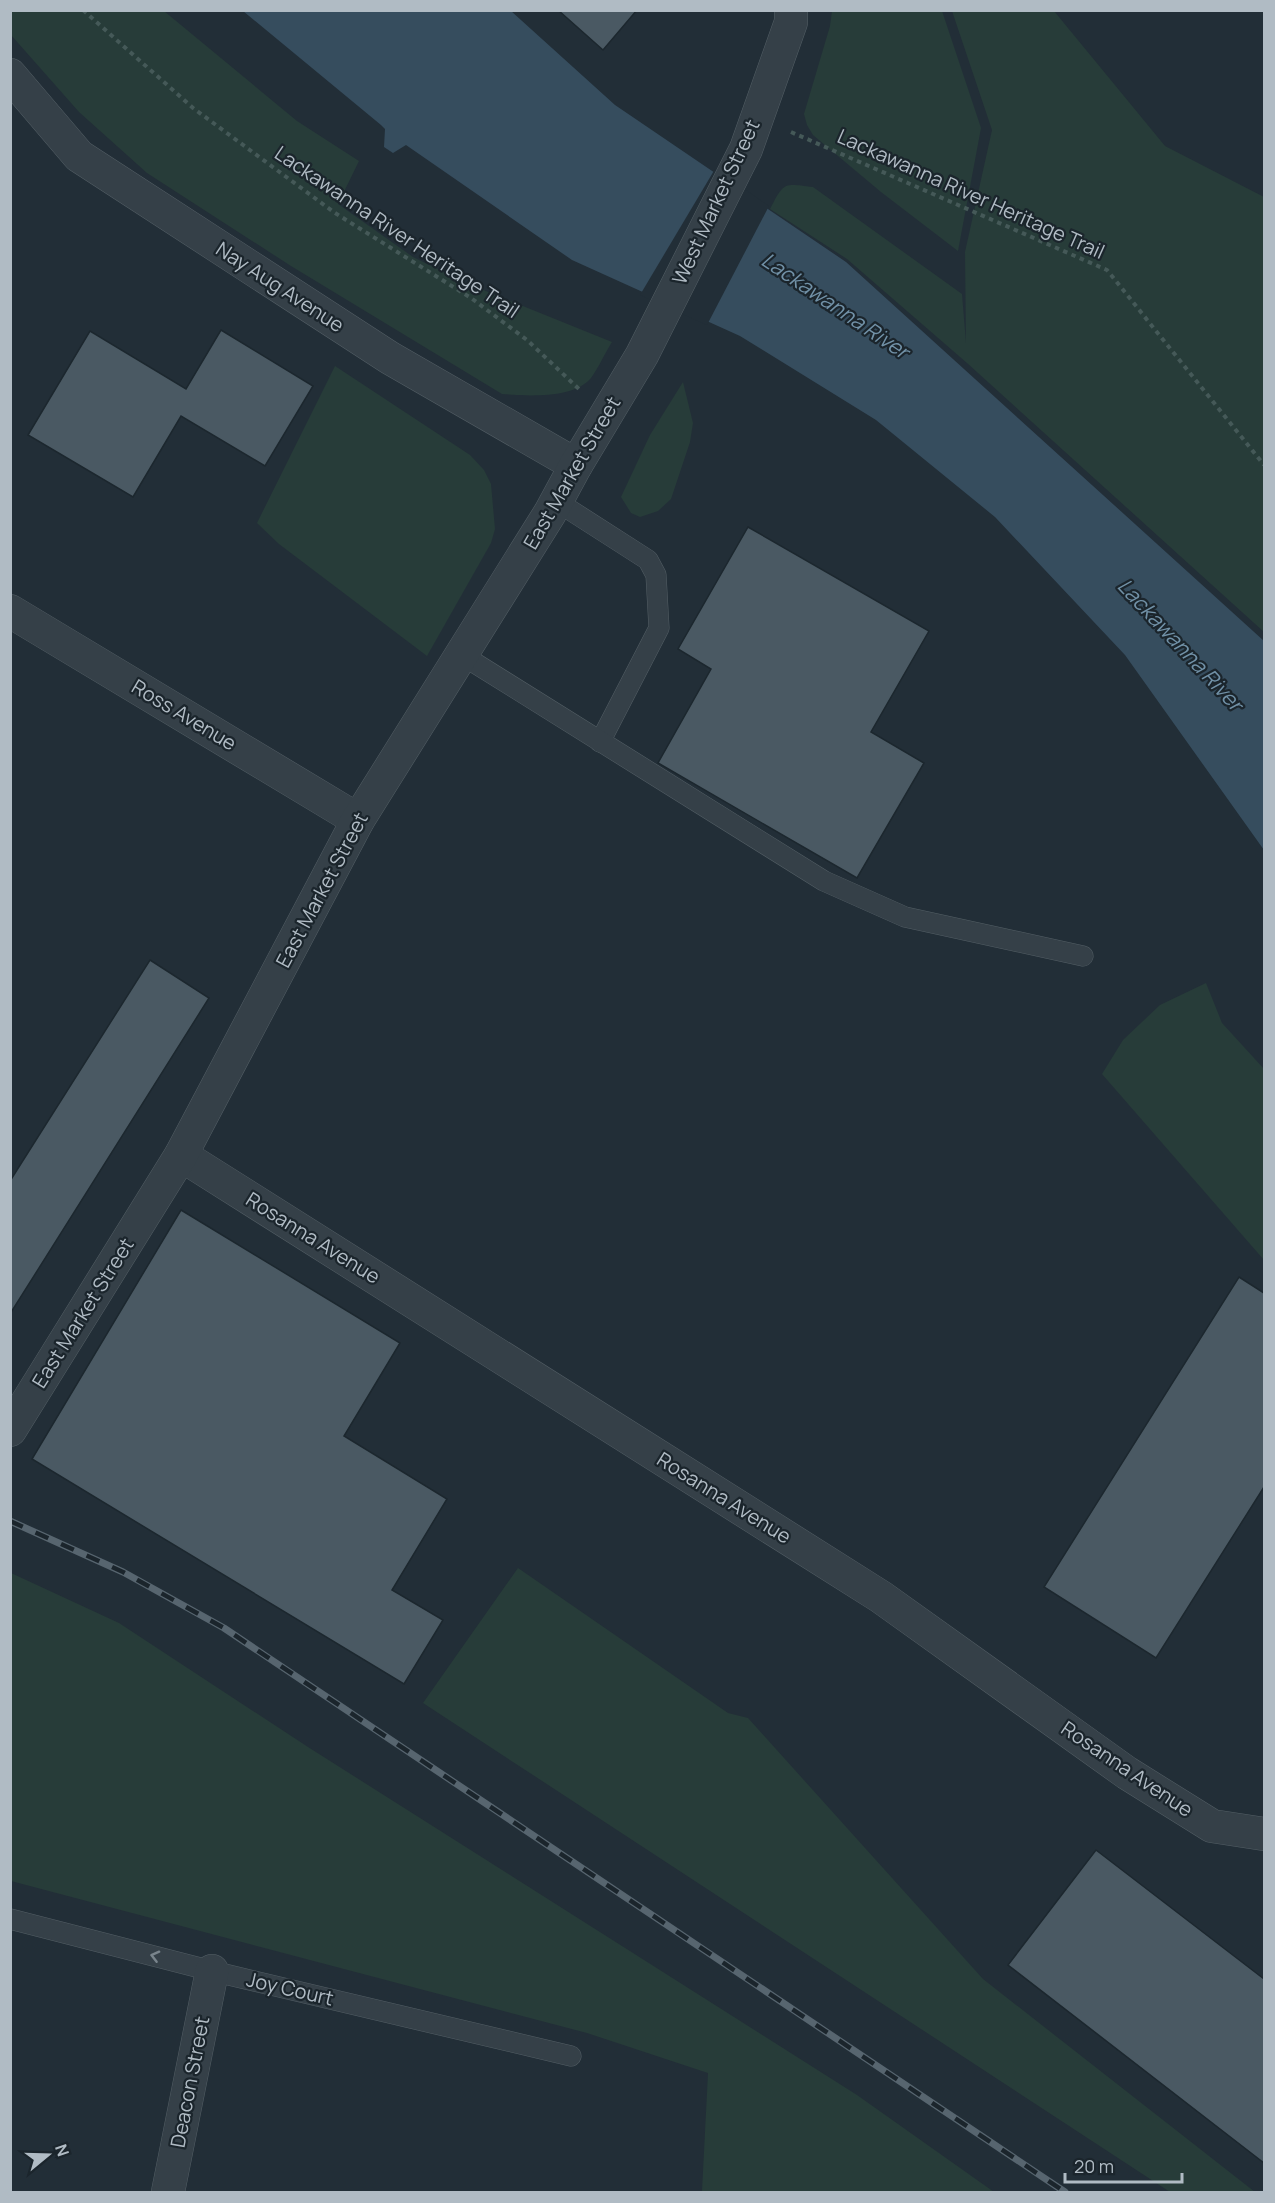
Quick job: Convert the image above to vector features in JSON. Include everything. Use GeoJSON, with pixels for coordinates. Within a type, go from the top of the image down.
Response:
{"type":"FeatureCollection","features":[{"type":"Feature","properties":{"kind":"street","name":"West Market Street"},"geometry":{"type":"LineString","coordinates":[[642,355],[746,149],[791,22],[791,10]]}},
{"type":"Feature","properties":{"kind":"street","name":"Nay Aug Avenue"},"geometry":{"type":"LineString","coordinates":[[10,75],[79,156],[390,358],[576,465]]}},
{"type":"Feature","properties":{"kind":"street","name":"East Market Street"},"geometry":{"type":"LineString","coordinates":[[10,1430],[182,1155],[358,820],[462,655],[642,355]]}},
{"type":"Feature","properties":{"kind":"street","name":"Ross Avenue"},"geometry":{"type":"LineString","coordinates":[[10,611],[358,820]]}},
{"type":"Feature","properties":{"kind":"street","name":"Rosanna Avenue"},"geometry":{"type":"LineString","coordinates":[[182,1155],[881,1597],[1126,1773],[1212,1826],[1264,1834]]}},
{"type":"Feature","properties":{"kind":"street","name":"Deacon Street"},"geometry":{"type":"LineString","coordinates":[[168,2193],[212,1971]]}},
{"type":"Feature","properties":{"kind":"lane"},"geometry":{"type":"LineString","coordinates":[[556,501],[648,560],[656,575],[659,628],[600,742]]}},
{"type":"Feature","properties":{"kind":"lane"},"geometry":{"type":"LineString","coordinates":[[462,655],[824,881],[905,916],[1083,956]]}},
{"type":"Feature","properties":{"kind":"lane","name":"Joy Court"},"geometry":{"type":"LineString","coordinates":[[10,1919],[212,1971],[571,2056]]}},
{"type":"Feature","properties":{"kind":"path","name":"Lackawanna River Heritage Trail"},"geometry":{"type":"LineString","coordinates":[[83,10],[193,108],[335,213],[471,298],[527,340],[606,415]]}},
{"type":"Feature","properties":{"kind":"path","name":"Lackawanna River Heritage Trail"},"geometry":{"type":"LineString","coordinates":[[757,117],[1107,270],[1264,465]]}},
{"type":"Feature","properties":{"kind":"green space"},"geometry":{"type":"Polygon","coordinates":[[[10,11],[164,11],[297,121],[359,161],[338,204],[413,257],[466,283],[612,342],[597,369],[583,385],[562,393],[502,394],[291,266],[147,173],[79,112],[11,35],[10,11]]]}},
{"type":"Feature","properties":{"kind":"green space"},"geometry":{"type":"Polygon","coordinates":[[[832,11],[942,11],[981,128],[958,251],[881,192],[813,135],[807,125],[804,114],[830,26],[832,11]]]}},
{"type":"Feature","properties":{"kind":"green space"},"geometry":{"type":"Polygon","coordinates":[[[952,11],[1054,11],[1165,146],[1264,197],[1264,632],[967,363],[847,259],[770,209],[778,194],[786,186],[813,187],[962,294],[966,343],[965,252],[992,130],[952,11]]]}},
{"type":"Feature","properties":{"kind":"green space"},"geometry":{"type":"Polygon","coordinates":[[[335,366],[470,455],[484,470],[491,484],[495,529],[491,543],[427,656],[279,544],[257,523],[335,366]]]}},
{"type":"Feature","properties":{"kind":"green space"},"geometry":{"type":"Polygon","coordinates":[[[683,382],[693,423],[690,442],[671,499],[658,511],[640,517],[631,513],[621,497],[650,435],[683,382]]]}},
{"type":"Feature","properties":{"kind":"green space"},"geometry":{"type":"Polygon","coordinates":[[[1206,983],[1222,1023],[1264,1069],[1264,1260],[1102,1074],[1123,1040],[1160,1005],[1206,983]]]}},
{"type":"Feature","properties":{"kind":"green space"},"geometry":{"type":"Polygon","coordinates":[[[518,1568],[728,1713],[748,1718],[983,1979],[1255,2192],[1170,2192],[423,1703],[518,1568]]]}},
{"type":"Feature","properties":{"kind":"green space"},"geometry":{"type":"Polygon","coordinates":[[[11,1573],[119,1623],[308,1747],[857,2095],[994,2192],[702,2191],[708,2073],[587,2033],[11,1881],[11,1573]]]}},
{"type":"Feature","properties":{"kind":"water","name":"Lackawanna River"},"geometry":{"type":"Polygon","coordinates":[[[243,11],[511,11],[615,105],[846,262],[1264,641],[1264,850],[1125,655],[995,517],[876,420],[740,336],[572,260],[406,145],[393,153],[384,147],[385,129],[381,125],[243,11]]]}},
{"type":"Feature","properties":{"kind":"pier"},"geometry":{"type":"Polygon","coordinates":[[[715,169],[769,206],[707,325],[640,295],[715,169]]]}},
{"type":"Feature","properties":{"kind":"building"},"geometry":{"type":"Polygon","coordinates":[[[558,10],[637,10],[603,50],[558,10]]]}},
{"type":"Feature","properties":{"kind":"building"},"geometry":{"type":"Polygon","coordinates":[[[221,330],[313,386],[265,466],[181,416],[133,497],[28,435],[90,331],[186,389],[221,330]]]}},
{"type":"Feature","properties":{"kind":"building"},"geometry":{"type":"Polygon","coordinates":[[[748,527],[929,631],[871,732],[924,763],[857,878],[658,763],[711,669],[678,649],[748,527]]]}},
{"type":"Feature","properties":{"kind":"building"},"geometry":{"type":"Polygon","coordinates":[[[150,960],[209,998],[10,1314],[10,1181],[150,960]]]}},
{"type":"Feature","properties":{"kind":"building"},"geometry":{"type":"Polygon","coordinates":[[[181,1210],[400,1343],[344,1436],[447,1499],[392,1590],[443,1620],[404,1684],[32,1459],[181,1210]]]}},
{"type":"Feature","properties":{"kind":"building"},"geometry":{"type":"Polygon","coordinates":[[[1239,1277],[1264,1293],[1264,1487],[1156,1658],[1044,1587],[1239,1277]]]}},
{"type":"Feature","properties":{"kind":"building"},"geometry":{"type":"Polygon","coordinates":[[[1096,1850],[1264,1979],[1264,2163],[1008,1965],[1096,1850]]]}},
{"type":"Feature","properties":{"kind":"railway"},"geometry":{"type":"LineString","coordinates":[[10,1521],[123,1572],[224,1628],[1065,2192]]}}]}
